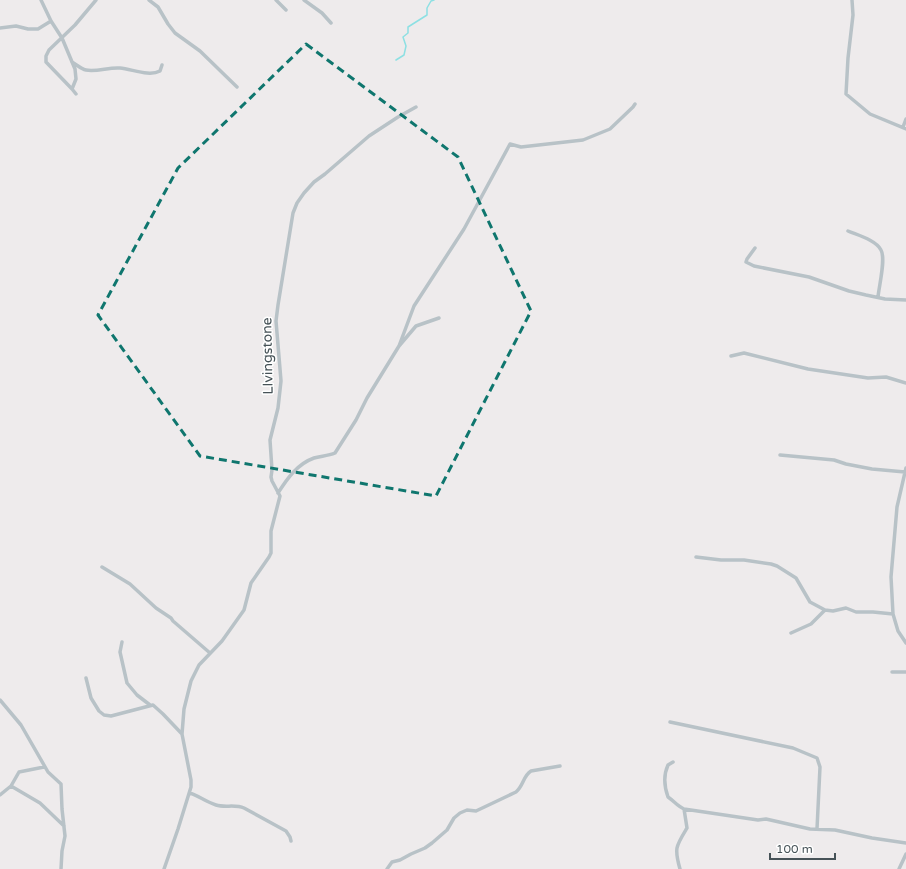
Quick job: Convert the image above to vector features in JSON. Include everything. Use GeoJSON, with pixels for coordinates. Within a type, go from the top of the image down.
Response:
{"type":"FeatureCollection","features":[{"type":"Feature","properties":{"kind":"street"},"geometry":{"type":"LineString","coordinates":[[41,0],[51,21],[62,38],[72,62],[76,74],[72,88]]}},
{"type":"Feature","properties":{"kind":"street"},"geometry":{"type":"LineString","coordinates":[[76,94],[46,62],[46,56],[49,50],[62,38],[96,0]]}},
{"type":"Feature","properties":{"kind":"street"},"geometry":{"type":"LineString","coordinates":[[149,0],[158,7],[162,16],[175,33],[200,51],[237,86]]}},
{"type":"Feature","properties":{"kind":"street"},"geometry":{"type":"LineString","coordinates":[[276,0],[286,10]]}},
{"type":"Feature","properties":{"kind":"street"},"geometry":{"type":"LineString","coordinates":[[304,0],[322,13],[331,23]]}},
{"type":"Feature","properties":{"kind":"street"},"geometry":{"type":"LineString","coordinates":[[852,0],[853,15],[846,94],[870,114],[904,128],[906,119]]}},
{"type":"Feature","properties":{"kind":"street"},"geometry":{"type":"LineString","coordinates":[[0,28],[16,26],[28,29],[38,29],[51,21]]}},
{"type":"Feature","properties":{"kind":"street"},"geometry":{"type":"LineString","coordinates":[[72,62],[84,69],[92,70],[108,67],[153,73],[160,71],[162,65]]}},
{"type":"Feature","properties":{"kind":"street"},"geometry":{"type":"LineString","coordinates":[[399,346],[414,306],[464,229],[510,144],[521,147],[583,140],[610,129],[635,104]]}},
{"type":"Feature","properties":{"kind":"street","name":"LIvingstone"},"geometry":{"type":"LineString","coordinates":[[164,869],[190,793],[191,780],[182,734],[184,709],[191,681],[197,668],[222,641],[244,610],[251,584],[271,553],[271,530],[280,496],[272,481],[270,447],[278,408],[281,381],[276,321],[279,294],[293,213],[300,198],[314,182],[326,174],[369,136],[416,107]]}},
{"type":"Feature","properties":{"kind":"street"},"geometry":{"type":"LineString","coordinates":[[848,231],[871,240],[881,250],[883,260],[878,297]]}},
{"type":"Feature","properties":{"kind":"street"},"geometry":{"type":"LineString","coordinates":[[755,248],[746,262],[754,266],[774,269],[782,273],[809,277],[849,291],[878,297],[906,300]]}},
{"type":"Feature","properties":{"kind":"street"},"geometry":{"type":"LineString","coordinates":[[278,493],[293,472],[302,465],[312,459],[335,453],[399,346],[416,326],[439,318]]}},
{"type":"Feature","properties":{"kind":"street"},"geometry":{"type":"LineString","coordinates":[[731,356],[744,354],[808,369],[868,378],[886,377],[906,383]]}},
{"type":"Feature","properties":{"kind":"street"},"geometry":{"type":"LineString","coordinates":[[780,455],[834,460],[872,469],[906,470],[897,507],[891,577],[893,614],[898,631],[906,643]]}},
{"type":"Feature","properties":{"kind":"street"},"geometry":{"type":"LineString","coordinates":[[696,557],[721,560],[744,560],[777,566],[796,578],[810,602],[825,610],[833,611],[846,608],[856,612],[893,614]]}},
{"type":"Feature","properties":{"kind":"street"},"geometry":{"type":"LineString","coordinates":[[102,567],[133,587],[210,653]]}},
{"type":"Feature","properties":{"kind":"street"},"geometry":{"type":"LineString","coordinates":[[791,633],[810,624],[825,610]]}},
{"type":"Feature","properties":{"kind":"street"},"geometry":{"type":"LineString","coordinates":[[122,642],[120,652],[127,683],[137,695],[164,714],[182,734]]}},
{"type":"Feature","properties":{"kind":"street"},"geometry":{"type":"LineString","coordinates":[[892,672],[906,672]]}},
{"type":"Feature","properties":{"kind":"street"},"geometry":{"type":"LineString","coordinates":[[86,678],[91,698],[99,711],[104,715],[111,716],[150,705]]}},
{"type":"Feature","properties":{"kind":"street"},"geometry":{"type":"LineString","coordinates":[[0,700],[21,726],[44,767],[61,784],[65,836],[61,869]]}},
{"type":"Feature","properties":{"kind":"street"},"geometry":{"type":"LineString","coordinates":[[670,722],[793,748],[817,758],[820,767],[817,829]]}},
{"type":"Feature","properties":{"kind":"street"},"geometry":{"type":"LineString","coordinates":[[673,762],[668,764],[666,768],[664,786],[668,797],[684,809],[758,820],[766,819],[810,829],[835,830],[872,838],[906,843]]}},
{"type":"Feature","properties":{"kind":"street"},"geometry":{"type":"LineString","coordinates":[[386,869],[392,862],[400,860],[432,843],[447,830],[454,818],[460,813],[468,810],[476,810],[516,792],[521,788],[527,773],[560,766]]}},
{"type":"Feature","properties":{"kind":"street"},"geometry":{"type":"LineString","coordinates":[[0,795],[11,786],[19,772],[44,767]]}},
{"type":"Feature","properties":{"kind":"street"},"geometry":{"type":"LineString","coordinates":[[11,786],[40,803],[64,826]]}},
{"type":"Feature","properties":{"kind":"street"},"geometry":{"type":"LineString","coordinates":[[190,793],[216,805],[239,806],[248,810],[286,831],[290,836],[291,841]]}},
{"type":"Feature","properties":{"kind":"street"},"geometry":{"type":"LineString","coordinates":[[680,869],[676,855],[677,844],[687,828],[684,809]]}},
{"type":"Feature","properties":{"kind":"street"},"geometry":{"type":"LineString","coordinates":[[899,869],[906,854]]}},
{"type":"Feature","properties":{"kind":"highlighted area"},"geometry":{"type":"Polygon","coordinates":[[[306,44],[458,157],[531,311],[436,496],[200,456],[98,315],[178,168],[306,44]]]}},
{"type":"Feature","properties":{"kind":"waterway"},"geometry":{"type":"LineString","coordinates":[[396,60],[404,55],[406,46],[403,37],[408,33],[408,27],[427,15],[427,8],[431,1],[434,0]]}}]}
